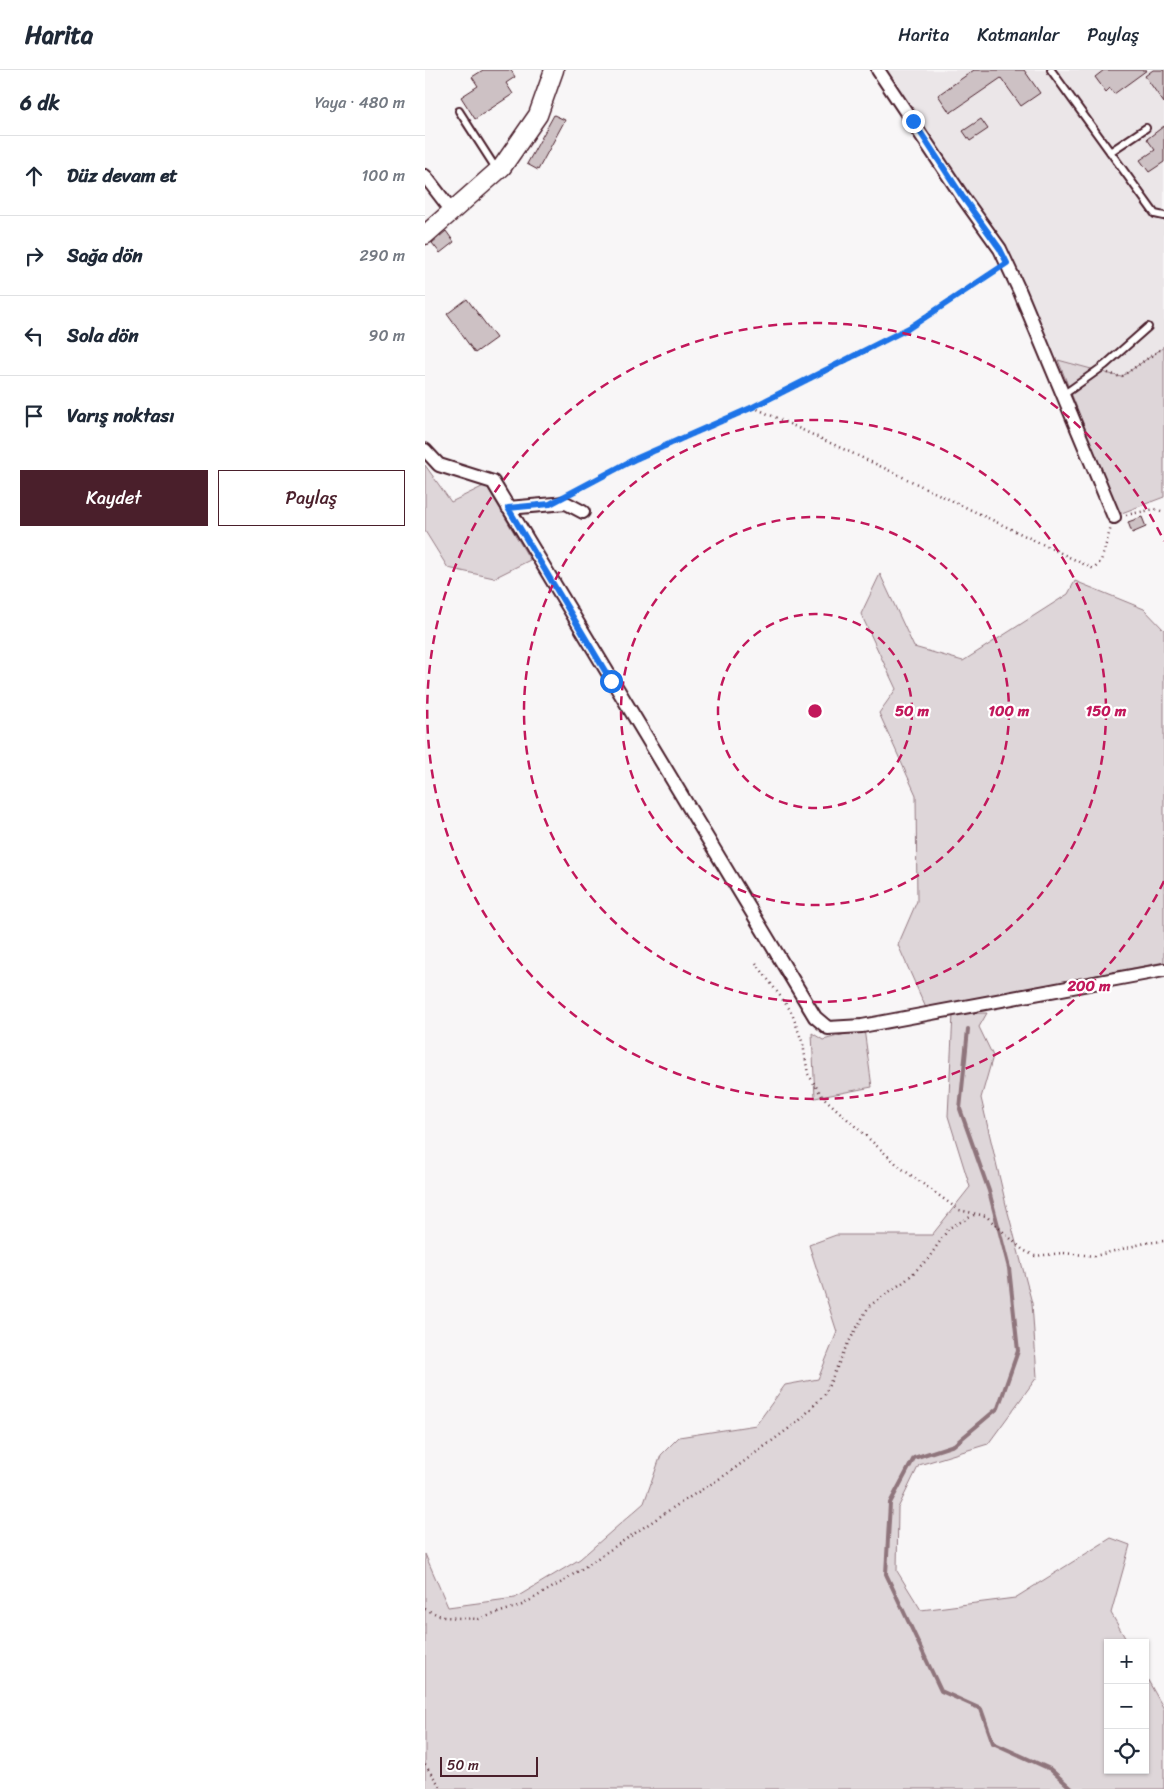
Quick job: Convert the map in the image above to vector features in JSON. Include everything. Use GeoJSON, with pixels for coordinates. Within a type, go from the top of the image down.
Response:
{"type":"FeatureCollection","features":[{"type":"Feature","properties":{"kind":"street"},"geometry":{"type":"LineString","coordinates":[[425,235],[498,171],[538,115],[554,70]]}},
{"type":"Feature","properties":{"kind":"street"},"geometry":{"type":"LineString","coordinates":[[878,70],[962,196],[1000,249],[1114,517]]}},
{"type":"Feature","properties":{"kind":"street"},"geometry":{"type":"LineString","coordinates":[[425,176],[452,211]]}},
{"type":"Feature","properties":{"kind":"street"},"geometry":{"type":"LineString","coordinates":[[425,450],[439,465],[493,482],[815,1017],[828,1028],[862,1026],[1164,970]]}},
{"type":"Feature","properties":{"kind":"street"},"geometry":{"type":"LineString","coordinates":[[508,508],[566,502],[583,512]]}},
{"type":"Feature","properties":{"kind":"lane"},"geometry":{"type":"LineString","coordinates":[[1051,70],[1155,214],[1164,216]]}},
{"type":"Feature","properties":{"kind":"lane"},"geometry":{"type":"LineString","coordinates":[[459,111],[498,171]]}},
{"type":"Feature","properties":{"kind":"lane"},"geometry":{"type":"LineString","coordinates":[[1110,152],[1146,128]]}},
{"type":"Feature","properties":{"kind":"lane"},"geometry":{"type":"LineString","coordinates":[[1063,395],[1097,370],[1148,327]]}},
{"type":"Feature","properties":{"kind":"path"},"geometry":{"type":"LineString","coordinates":[[550,504],[633,460],[753,407],[909,328],[1007,263]]}},
{"type":"Feature","properties":{"kind":"path"},"geometry":{"type":"LineString","coordinates":[[1097,370],[1121,377],[1164,347]]}},
{"type":"Feature","properties":{"kind":"path"},"geometry":{"type":"LineString","coordinates":[[753,407],[1094,569],[1101,561],[1114,517],[1155,509],[1164,512]]}},
{"type":"Feature","properties":{"kind":"path"},"geometry":{"type":"LineString","coordinates":[[756,963],[791,1011],[803,1044],[808,1074],[822,1096],[901,1168],[959,1210],[986,1216],[1023,1250],[1035,1256],[1063,1254],[1095,1256],[1145,1243],[1164,1241]]}},
{"type":"Feature","properties":{"kind":"path"},"geometry":{"type":"LineString","coordinates":[[425,1608],[443,1617],[479,1619],[522,1605],[562,1582],[727,1474],[799,1421],[825,1394],[846,1347],[869,1306],[905,1281],[928,1259],[949,1228],[976,1214]]}},
{"type":"Feature","properties":{"kind":"path"},"geometry":{"type":"LineString","coordinates":[[425,1765],[442,1789]]}},
{"type":"Feature","properties":{"kind":"shaded area"},"geometry":{"type":"Polygon","coordinates":[[[885,70],[1164,70],[1164,347],[1121,377],[1058,360],[1003,244],[964,190],[885,70]]]}},
{"type":"Feature","properties":{"kind":"shaded area"},"geometry":{"type":"Polygon","coordinates":[[[1164,347],[1164,497],[1119,514],[1058,360],[1121,377],[1164,347]]]}},
{"type":"Feature","properties":{"kind":"shaded area"},"geometry":{"type":"Polygon","coordinates":[[[425,465],[451,502],[486,485],[530,560],[494,578],[448,568],[425,531],[425,465]]]}},
{"type":"Feature","properties":{"kind":"shaded area"},"geometry":{"type":"Polygon","coordinates":[[[880,574],[914,647],[963,661],[1068,594],[1075,581],[1144,609],[1164,630],[1164,962],[926,1008],[898,945],[917,901],[916,795],[879,713],[896,689],[861,614],[880,574]]]}},
{"type":"Feature","properties":{"kind":"shaded area"},"geometry":{"type":"Polygon","coordinates":[[[987,1013],[979,1027],[993,1056],[981,1098],[1006,1205],[1032,1303],[1037,1377],[988,1444],[919,1465],[898,1508],[897,1571],[921,1610],[1015,1598],[1111,1538],[1130,1545],[1111,1613],[1126,1639],[1104,1639],[1104,1774],[1149,1774],[1149,1682],[1164,1709],[1164,1789],[425,1789],[425,1554],[448,1607],[515,1598],[580,1559],[644,1503],[661,1455],[679,1437],[756,1425],[785,1385],[818,1379],[837,1332],[809,1245],[836,1235],[932,1235],[970,1187],[948,1116],[953,1014],[987,1013]]]}},
{"type":"Feature","properties":{"kind":"shaded area"},"geometry":{"type":"Polygon","coordinates":[[[864,1029],[872,1087],[815,1098],[812,1033],[823,1040],[864,1029]]]}},
{"type":"Feature","properties":{"kind":"building"},"geometry":{"type":"Polygon","coordinates":[[[483,70],[511,70],[515,77],[506,83],[513,94],[475,119],[461,97],[478,86],[472,77],[483,70]]]}},
{"type":"Feature","properties":{"kind":"building"},"geometry":{"type":"Polygon","coordinates":[[[974,70],[1024,70],[1040,93],[1021,106],[1001,78],[950,113],[938,95],[974,70]]]}},
{"type":"Feature","properties":{"kind":"building"},"geometry":{"type":"Polygon","coordinates":[[[1104,70],[1147,70],[1114,94],[1110,88],[1106,92],[1095,77],[1104,70]]]}},
{"type":"Feature","properties":{"kind":"building"},"geometry":{"type":"Polygon","coordinates":[[[1153,70],[1164,70],[1164,103],[1145,76],[1153,70]]]}},
{"type":"Feature","properties":{"kind":"building"},"geometry":{"type":"Polygon","coordinates":[[[554,115],[565,120],[538,170],[527,164],[554,115]]]}},
{"type":"Feature","properties":{"kind":"building"},"geometry":{"type":"Polygon","coordinates":[[[981,119],[988,129],[970,141],[963,131],[981,119]]]}},
{"type":"Feature","properties":{"kind":"building"},"geometry":{"type":"Polygon","coordinates":[[[1164,126],[1164,162],[1149,172],[1140,160],[1155,150],[1147,139],[1164,126]]]}},
{"type":"Feature","properties":{"kind":"building"},"geometry":{"type":"Polygon","coordinates":[[[446,231],[454,242],[440,253],[432,243],[446,231]]]}},
{"type":"Feature","properties":{"kind":"building"},"geometry":{"type":"Polygon","coordinates":[[[467,299],[496,338],[475,353],[447,314],[467,299]]]}},
{"type":"Feature","properties":{"kind":"building"},"geometry":{"type":"Polygon","coordinates":[[[1142,517],[1146,527],[1132,533],[1128,522],[1142,517]]]}},
{"type":"Feature","properties":{"kind":"waterway"},"geometry":{"type":"LineString","coordinates":[[968,1029],[960,1109],[989,1191],[1009,1268],[1018,1351],[998,1408],[954,1445],[914,1458],[890,1503],[886,1574],[941,1691],[981,1709],[993,1743],[1050,1769],[1072,1789]]}},
{"type":"Feature","properties":{"kind":"route"},"geometry":{"type":"LineString","coordinates":[[611,681],[508,508],[550,504],[633,460],[753,407],[909,328],[1007,263],[1000,249],[962,196],[913,121]]}}]}
